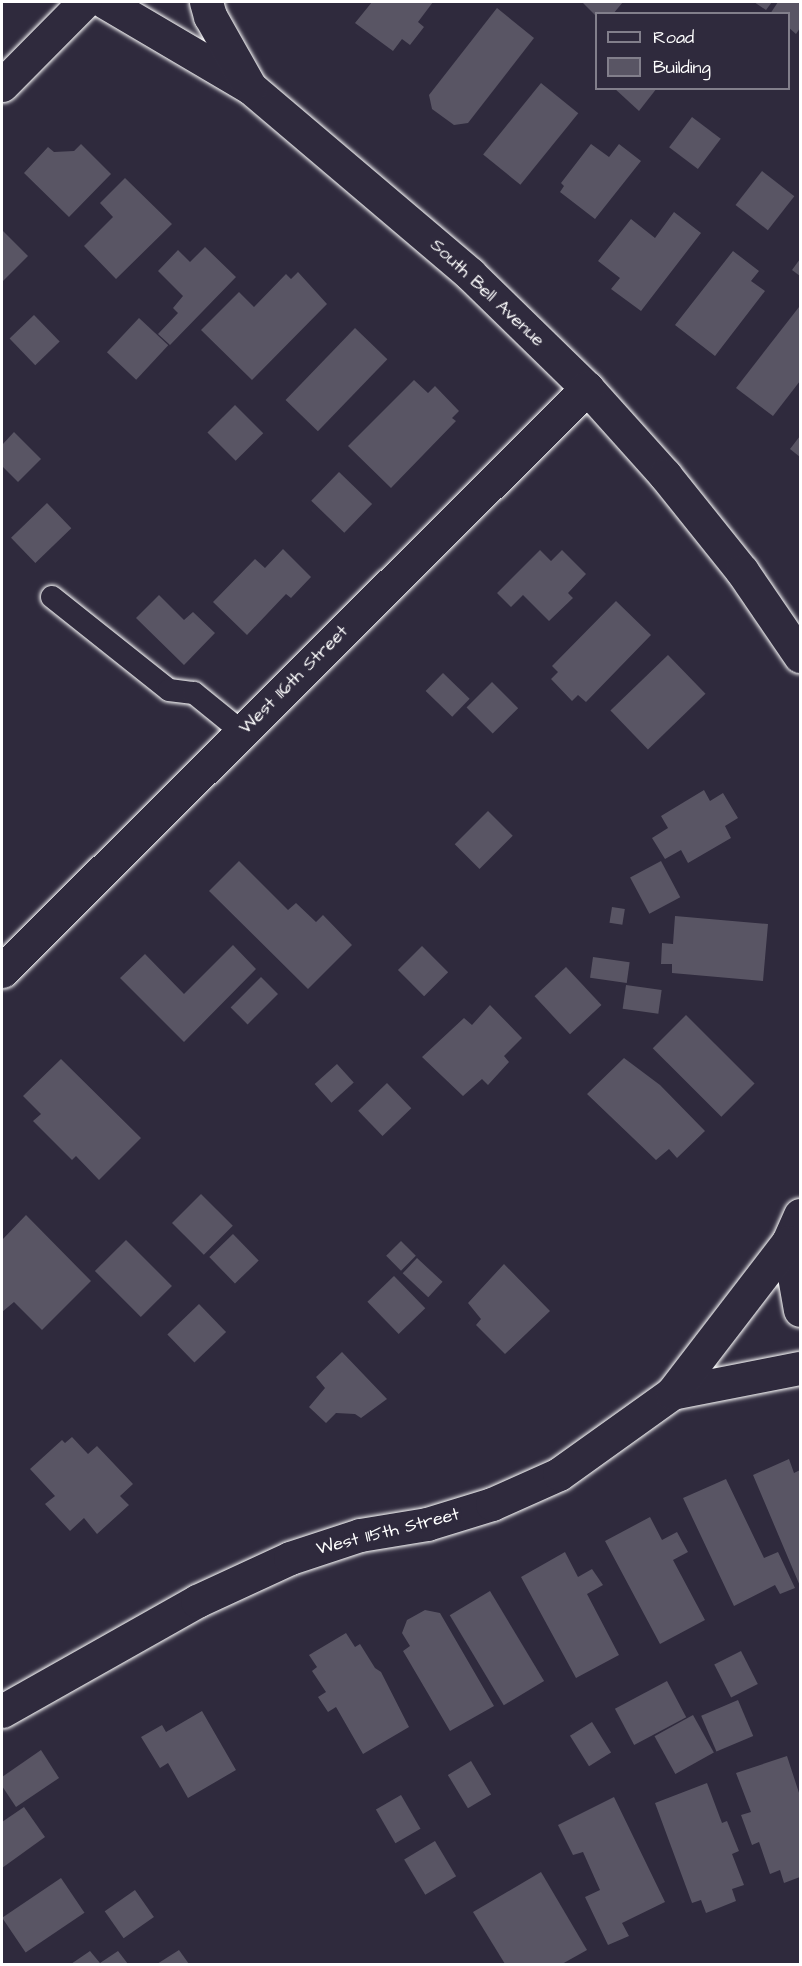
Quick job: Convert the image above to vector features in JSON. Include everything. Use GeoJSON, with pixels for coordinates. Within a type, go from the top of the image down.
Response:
{"type":"FeatureCollection","features":[{"type":"Feature","properties":{"kind":"street"},"geometry":{"type":"LineString","coordinates":[[2,85],[84,2]]}},
{"type":"Feature","properties":{"kind":"street","name":"South Bell Avenue"},"geometry":{"type":"LineString","coordinates":[[105,2],[251,88],[470,274],[587,388],[665,475],[735,562],[801,656]]}},
{"type":"Feature","properties":{"kind":"street"},"geometry":{"type":"LineString","coordinates":[[206,2],[210,16],[251,88]]}},
{"type":"Feature","properties":{"kind":"street","name":"West 116th Street"},"geometry":{"type":"LineString","coordinates":[[2,972],[587,388]]}},
{"type":"Feature","properties":{"kind":"street"},"geometry":{"type":"LineString","coordinates":[[794,1228],[801,1310]]}},
{"type":"Feature","properties":{"kind":"street","name":"West 115th Street"},"geometry":{"type":"LineString","coordinates":[[2,1711],[197,1600],[290,1558],[360,1535],[427,1524],[492,1504],[559,1474],[672,1393],[794,1228]]}},
{"type":"Feature","properties":{"kind":"street","name":"West 115th Street"},"geometry":{"type":"LineString","coordinates":[[672,1393],[801,1368]]}},
{"type":"Feature","properties":{"kind":"lane"},"geometry":{"type":"LineString","coordinates":[[52,597],[170,690],[194,693],[242,732]]}},
{"type":"Feature","properties":{"kind":"building"},"geometry":{"type":"Polygon","coordinates":[[[372,2],[433,2],[418,22],[424,27],[410,45],[402,39],[393,51],[355,23],[372,2]]]}},
{"type":"Feature","properties":{"kind":"building"},"geometry":{"type":"Polygon","coordinates":[[[582,2],[623,2],[615,12],[595,12],[595,15],[582,2]]]}},
{"type":"Feature","properties":{"kind":"building"},"geometry":{"type":"Polygon","coordinates":[[[754,2],[772,2],[766,10],[754,2]]]}},
{"type":"Feature","properties":{"kind":"building"},"geometry":{"type":"Polygon","coordinates":[[[778,2],[800,2],[800,28],[796,34],[790,29],[790,12],[771,12],[778,2]]]}},
{"type":"Feature","properties":{"kind":"building"},"geometry":{"type":"Polygon","coordinates":[[[497,8],[534,38],[468,123],[454,125],[432,109],[429,95],[497,8]]]}},
{"type":"Feature","properties":{"kind":"building"},"geometry":{"type":"Polygon","coordinates":[[[541,83],[578,113],[520,185],[483,154],[541,83]]]}},
{"type":"Feature","properties":{"kind":"building"},"geometry":{"type":"Polygon","coordinates":[[[616,90],[655,90],[639,111],[616,90]]]}},
{"type":"Feature","properties":{"kind":"building"},"geometry":{"type":"Polygon","coordinates":[[[692,117],[721,139],[698,169],[669,147],[692,117]]]}},
{"type":"Feature","properties":{"kind":"building"},"geometry":{"type":"Polygon","coordinates":[[[81,144],[111,174],[69,217],[24,173],[48,147],[54,152],[74,151],[81,144]]]}},
{"type":"Feature","properties":{"kind":"building"},"geometry":{"type":"Polygon","coordinates":[[[591,144],[609,157],[619,144],[641,161],[595,219],[560,192],[564,186],[561,183],[591,144]]]}},
{"type":"Feature","properties":{"kind":"building"},"geometry":{"type":"Polygon","coordinates":[[[762,171],[794,196],[768,230],[736,205],[762,171]]]}},
{"type":"Feature","properties":{"kind":"building"},"geometry":{"type":"Polygon","coordinates":[[[125,178],[172,224],[116,279],[84,246],[113,217],[100,203],[125,178]]]}},
{"type":"Feature","properties":{"kind":"building"},"geometry":{"type":"Polygon","coordinates":[[[674,212],[701,233],[641,311],[611,289],[620,278],[598,261],[631,219],[655,238],[674,212]]]}},
{"type":"Feature","properties":{"kind":"building"},"geometry":{"type":"Polygon","coordinates":[[[2,230],[28,256],[3,281],[2,280],[2,230]]]}},
{"type":"Feature","properties":{"kind":"building"},"geometry":{"type":"Polygon","coordinates":[[[205,247],[236,277],[170,345],[158,334],[178,313],[173,308],[183,296],[158,271],[178,250],[190,262],[205,247]]]}},
{"type":"Feature","properties":{"kind":"building"},"geometry":{"type":"Polygon","coordinates":[[[733,251],[759,271],[751,281],[765,291],[715,356],[675,325],[733,251]]]}},
{"type":"Feature","properties":{"kind":"building"},"geometry":{"type":"Polygon","coordinates":[[[800,259],[800,276],[792,270],[800,259]]]}},
{"type":"Feature","properties":{"kind":"building"},"geometry":{"type":"Polygon","coordinates":[[[298,272],[327,304],[252,380],[201,330],[239,292],[254,307],[286,274],[291,279],[298,272]]]}},
{"type":"Feature","properties":{"kind":"building"},"geometry":{"type":"Polygon","coordinates":[[[799,307],[800,381],[773,416],[736,388],[799,307]]]}},
{"type":"Feature","properties":{"kind":"building"},"geometry":{"type":"Polygon","coordinates":[[[34,315],[60,342],[35,365],[10,339],[34,315]]]}},
{"type":"Feature","properties":{"kind":"building"},"geometry":{"type":"Polygon","coordinates":[[[139,318],[168,345],[136,380],[107,352],[139,318]]]}},
{"type":"Feature","properties":{"kind":"building"},"geometry":{"type":"Polygon","coordinates":[[[355,328],[387,359],[318,431],[286,400],[355,328]]]}},
{"type":"Feature","properties":{"kind":"building"},"geometry":{"type":"Polygon","coordinates":[[[414,380],[428,393],[435,386],[459,411],[452,418],[456,421],[391,488],[348,446],[414,380]]]}},
{"type":"Feature","properties":{"kind":"building"},"geometry":{"type":"Polygon","coordinates":[[[235,405],[263,433],[236,461],[207,433],[235,405]]]}},
{"type":"Feature","properties":{"kind":"building"},"geometry":{"type":"Polygon","coordinates":[[[14,432],[41,459],[18,482],[2,466],[2,445],[14,432]]]}},
{"type":"Feature","properties":{"kind":"building"},"geometry":{"type":"Polygon","coordinates":[[[800,436],[800,457],[790,449],[800,436]]]}},
{"type":"Feature","properties":{"kind":"building"},"geometry":{"type":"Polygon","coordinates":[[[339,472],[372,504],[344,533],[311,501],[339,472]]]}},
{"type":"Feature","properties":{"kind":"building"},"geometry":{"type":"Polygon","coordinates":[[[47,503],[71,528],[35,563],[11,538],[47,503]]]}},
{"type":"Feature","properties":{"kind":"building"},"geometry":{"type":"Polygon","coordinates":[[[283,549],[311,577],[291,598],[286,594],[247,635],[213,602],[255,559],[265,568],[283,549]]]}},
{"type":"Feature","properties":{"kind":"building"},"geometry":{"type":"Polygon","coordinates":[[[540,550],[551,561],[562,550],[586,574],[568,593],[573,598],[549,621],[523,595],[511,607],[497,593],[540,550]]]}},
{"type":"Feature","properties":{"kind":"building"},"geometry":{"type":"Polygon","coordinates":[[[159,595],[184,620],[193,612],[215,633],[184,665],[136,618],[159,595]]]}},
{"type":"Feature","properties":{"kind":"building"},"geometry":{"type":"Polygon","coordinates":[[[616,601],[651,635],[586,702],[578,695],[572,701],[551,679],[558,672],[552,666],[616,601]]]}},
{"type":"Feature","properties":{"kind":"building"},"geometry":{"type":"Polygon","coordinates":[[[668,655],[706,694],[648,749],[610,711],[668,655]]]}},
{"type":"Feature","properties":{"kind":"building"},"geometry":{"type":"Polygon","coordinates":[[[443,673],[470,699],[452,717],[426,691],[443,673]]]}},
{"type":"Feature","properties":{"kind":"building"},"geometry":{"type":"Polygon","coordinates":[[[492,682],[518,708],[493,734],[467,707],[492,682]]]}},
{"type":"Feature","properties":{"kind":"building"},"geometry":{"type":"Polygon","coordinates":[[[704,790],[710,801],[723,793],[738,818],[725,826],[731,838],[688,863],[681,850],[665,859],[652,838],[668,828],[661,816],[704,790]]]}},
{"type":"Feature","properties":{"kind":"building"},"geometry":{"type":"Polygon","coordinates":[[[488,811],[513,836],[480,869],[455,844],[488,811]]]}},
{"type":"Feature","properties":{"kind":"building"},"geometry":{"type":"Polygon","coordinates":[[[239,861],[288,910],[296,903],[316,922],[323,915],[352,945],[308,989],[209,891],[239,861]]]}},
{"type":"Feature","properties":{"kind":"building"},"geometry":{"type":"Polygon","coordinates":[[[661,861],[680,897],[649,914],[630,877],[661,861]]]}},
{"type":"Feature","properties":{"kind":"building"},"geometry":{"type":"Polygon","coordinates":[[[612,907],[625,909],[622,925],[609,923],[612,907]]]}},
{"type":"Feature","properties":{"kind":"building"},"geometry":{"type":"Polygon","coordinates":[[[675,916],[768,924],[763,981],[672,973],[672,964],[661,964],[662,943],[673,944],[675,916]]]}},
{"type":"Feature","properties":{"kind":"building"},"geometry":{"type":"Polygon","coordinates":[[[233,945],[256,969],[184,1042],[120,978],[145,954],[184,994],[233,945]]]}},
{"type":"Feature","properties":{"kind":"building"},"geometry":{"type":"Polygon","coordinates":[[[422,946],[448,972],[424,996],[398,970],[422,946]]]}},
{"type":"Feature","properties":{"kind":"building"},"geometry":{"type":"Polygon","coordinates":[[[593,957],[630,962],[627,983],[590,978],[593,957]]]}},
{"type":"Feature","properties":{"kind":"building"},"geometry":{"type":"Polygon","coordinates":[[[566,967],[601,1005],[570,1034],[535,996],[566,967]]]}},
{"type":"Feature","properties":{"kind":"building"},"geometry":{"type":"Polygon","coordinates":[[[261,977],[278,994],[248,1024],[231,1007],[261,977]]]}},
{"type":"Feature","properties":{"kind":"building"},"geometry":{"type":"Polygon","coordinates":[[[626,985],[662,990],[658,1014],[623,1009],[626,985]]]}},
{"type":"Feature","properties":{"kind":"building"},"geometry":{"type":"Polygon","coordinates":[[[490,1005],[522,1038],[504,1056],[509,1062],[488,1085],[482,1079],[463,1096],[422,1057],[464,1018],[472,1025],[490,1005]]]}},
{"type":"Feature","properties":{"kind":"building"},"geometry":{"type":"Polygon","coordinates":[[[686,1015],[755,1084],[721,1117],[653,1048],[686,1015]]]}},
{"type":"Feature","properties":{"kind":"building"},"geometry":{"type":"Polygon","coordinates":[[[624,1058],[660,1085],[705,1131],[677,1158],[669,1149],[656,1160],[587,1094],[624,1058]]]}},
{"type":"Feature","properties":{"kind":"building"},"geometry":{"type":"Polygon","coordinates":[[[61,1059],[141,1138],[99,1180],[76,1156],[72,1160],[33,1121],[41,1114],[23,1096],[61,1059]]]}},
{"type":"Feature","properties":{"kind":"building"},"geometry":{"type":"Polygon","coordinates":[[[337,1064],[354,1083],[331,1103],[315,1084],[337,1064]]]}},
{"type":"Feature","properties":{"kind":"building"},"geometry":{"type":"Polygon","coordinates":[[[387,1083],[411,1108],[383,1136],[358,1111],[387,1083]]]}},
{"type":"Feature","properties":{"kind":"building"},"geometry":{"type":"Polygon","coordinates":[[[201,1194],[233,1226],[204,1255],[172,1223],[201,1194]]]}},
{"type":"Feature","properties":{"kind":"building"},"geometry":{"type":"Polygon","coordinates":[[[26,1215],[91,1281],[42,1330],[14,1302],[2,1312],[2,1240],[26,1215]]]}},
{"type":"Feature","properties":{"kind":"building"},"geometry":{"type":"Polygon","coordinates":[[[233,1234],[259,1261],[235,1284],[209,1257],[233,1234]]]}},
{"type":"Feature","properties":{"kind":"building"},"geometry":{"type":"Polygon","coordinates":[[[126,1240],[172,1286],[141,1317],[95,1271],[126,1240]]]}},
{"type":"Feature","properties":{"kind":"building"},"geometry":{"type":"Polygon","coordinates":[[[401,1241],[416,1256],[401,1271],[386,1256],[401,1241]]]}},
{"type":"Feature","properties":{"kind":"building"},"geometry":{"type":"Polygon","coordinates":[[[417,1258],[443,1282],[428,1297],[403,1273],[417,1258]]]}},
{"type":"Feature","properties":{"kind":"building"},"geometry":{"type":"Polygon","coordinates":[[[504,1264],[550,1311],[505,1354],[476,1325],[481,1319],[468,1303],[504,1264]]]}},
{"type":"Feature","properties":{"kind":"building"},"geometry":{"type":"Polygon","coordinates":[[[394,1276],[425,1308],[399,1334],[367,1302],[394,1276]]]}},
{"type":"Feature","properties":{"kind":"building"},"geometry":{"type":"Polygon","coordinates":[[[199,1304],[226,1332],[194,1363],[167,1335],[199,1304]]]}},
{"type":"Feature","properties":{"kind":"building"},"geometry":{"type":"Polygon","coordinates":[[[342,1352],[387,1399],[361,1418],[355,1414],[336,1413],[326,1423],[309,1407],[325,1388],[316,1377],[342,1352]]]}},
{"type":"Feature","properties":{"kind":"building"},"geometry":{"type":"Polygon","coordinates":[[[72,1437],[88,1454],[97,1446],[133,1484],[120,1496],[129,1505],[97,1534],[84,1518],[70,1531],[45,1504],[55,1496],[30,1469],[62,1440],[65,1443],[72,1437]]]}},
{"type":"Feature","properties":{"kind":"building"},"geometry":{"type":"Polygon","coordinates":[[[789,1459],[794,1473],[800,1470],[800,1586],[753,1475],[789,1459]]]}},
{"type":"Feature","properties":{"kind":"building"},"geometry":{"type":"Polygon","coordinates":[[[726,1479],[764,1558],[778,1552],[795,1588],[780,1594],[775,1585],[734,1606],[683,1498],[726,1479]]]}},
{"type":"Feature","properties":{"kind":"building"},"geometry":{"type":"Polygon","coordinates":[[[650,1517],[662,1540],[677,1532],[688,1552],[673,1560],[705,1620],[660,1644],[605,1541],[650,1517]]]}},
{"type":"Feature","properties":{"kind":"building"},"geometry":{"type":"Polygon","coordinates":[[[565,1552],[578,1577],[592,1569],[603,1585],[587,1594],[619,1655],[576,1678],[521,1577],[565,1552]]]}},
{"type":"Feature","properties":{"kind":"building"},"geometry":{"type":"Polygon","coordinates":[[[490,1591],[544,1681],[504,1705],[450,1615],[490,1591]]]}},
{"type":"Feature","properties":{"kind":"building"},"geometry":{"type":"Polygon","coordinates":[[[425,1610],[440,1613],[494,1706],[450,1731],[403,1651],[410,1646],[402,1633],[407,1620],[425,1610]]]}},
{"type":"Feature","properties":{"kind":"building"},"geometry":{"type":"Polygon","coordinates":[[[346,1633],[355,1647],[360,1644],[375,1668],[381,1672],[409,1727],[363,1754],[336,1707],[328,1712],[318,1697],[326,1692],[312,1671],[317,1667],[309,1655],[346,1633]]]}},
{"type":"Feature","properties":{"kind":"building"},"geometry":{"type":"Polygon","coordinates":[[[741,1651],[758,1684],[731,1698],[714,1665],[741,1651]]]}},
{"type":"Feature","properties":{"kind":"building"},"geometry":{"type":"Polygon","coordinates":[[[667,1681],[686,1717],[634,1745],[615,1709],[667,1681]]]}},
{"type":"Feature","properties":{"kind":"building"},"geometry":{"type":"Polygon","coordinates":[[[738,1700],[753,1736],[716,1752],[701,1716],[738,1700]]]}},
{"type":"Feature","properties":{"kind":"building"},"geometry":{"type":"Polygon","coordinates":[[[202,1711],[236,1770],[188,1798],[168,1763],[160,1768],[141,1737],[162,1725],[166,1732],[202,1711]]]}},
{"type":"Feature","properties":{"kind":"building"},"geometry":{"type":"Polygon","coordinates":[[[693,1715],[714,1753],[675,1774],[655,1736],[693,1715]]]}},
{"type":"Feature","properties":{"kind":"building"},"geometry":{"type":"Polygon","coordinates":[[[592,1722],[611,1753],[589,1766],[570,1736],[592,1722]]]}},
{"type":"Feature","properties":{"kind":"building"},"geometry":{"type":"Polygon","coordinates":[[[41,1750],[59,1778],[16,1807],[2,1786],[2,1777],[41,1750]]]}},
{"type":"Feature","properties":{"kind":"building"},"geometry":{"type":"Polygon","coordinates":[[[787,1756],[800,1796],[800,1877],[784,1883],[780,1870],[770,1874],[759,1842],[752,1845],[741,1815],[751,1812],[736,1773],[787,1756]]]}},
{"type":"Feature","properties":{"kind":"building"},"geometry":{"type":"Polygon","coordinates":[[[471,1761],[491,1794],[468,1808],[448,1775],[471,1761]]]}},
{"type":"Feature","properties":{"kind":"building"},"geometry":{"type":"Polygon","coordinates":[[[707,1783],[722,1823],[727,1821],[739,1851],[732,1854],[744,1885],[732,1889],[736,1901],[706,1913],[701,1900],[692,1903],[655,1803],[707,1783]]]}},
{"type":"Feature","properties":{"kind":"building"},"geometry":{"type":"Polygon","coordinates":[[[401,1795],[420,1829],[395,1843],[376,1810],[401,1795]]]}},
{"type":"Feature","properties":{"kind":"building"},"geometry":{"type":"Polygon","coordinates":[[[614,1797],[665,1902],[622,1923],[629,1936],[608,1945],[585,1897],[600,1890],[583,1852],[573,1855],[558,1825],[614,1797]]]}},
{"type":"Feature","properties":{"kind":"building"},"geometry":{"type":"Polygon","coordinates":[[[24,1807],[45,1837],[2,1868],[2,1822],[24,1807]]]}},
{"type":"Feature","properties":{"kind":"building"},"geometry":{"type":"Polygon","coordinates":[[[435,1841],[456,1876],[425,1895],[404,1860],[435,1841]]]}},
{"type":"Feature","properties":{"kind":"building"},"geometry":{"type":"Polygon","coordinates":[[[541,1872],[587,1950],[562,1964],[505,1964],[473,1912],[541,1872]]]}},
{"type":"Feature","properties":{"kind":"building"},"geometry":{"type":"Polygon","coordinates":[[[61,1878],[84,1913],[26,1953],[2,1918],[61,1878]]]}},
{"type":"Feature","properties":{"kind":"building"},"geometry":{"type":"Polygon","coordinates":[[[135,1890],[154,1917],[124,1938],[105,1911],[135,1890]]]}},
{"type":"Feature","properties":{"kind":"building"},"geometry":{"type":"Polygon","coordinates":[[[179,1950],[189,1964],[157,1964],[179,1950]]]}},
{"type":"Feature","properties":{"kind":"building"},"geometry":{"type":"Polygon","coordinates":[[[90,1951],[100,1963],[118,1951],[128,1964],[71,1964],[90,1951]]]}}]}
